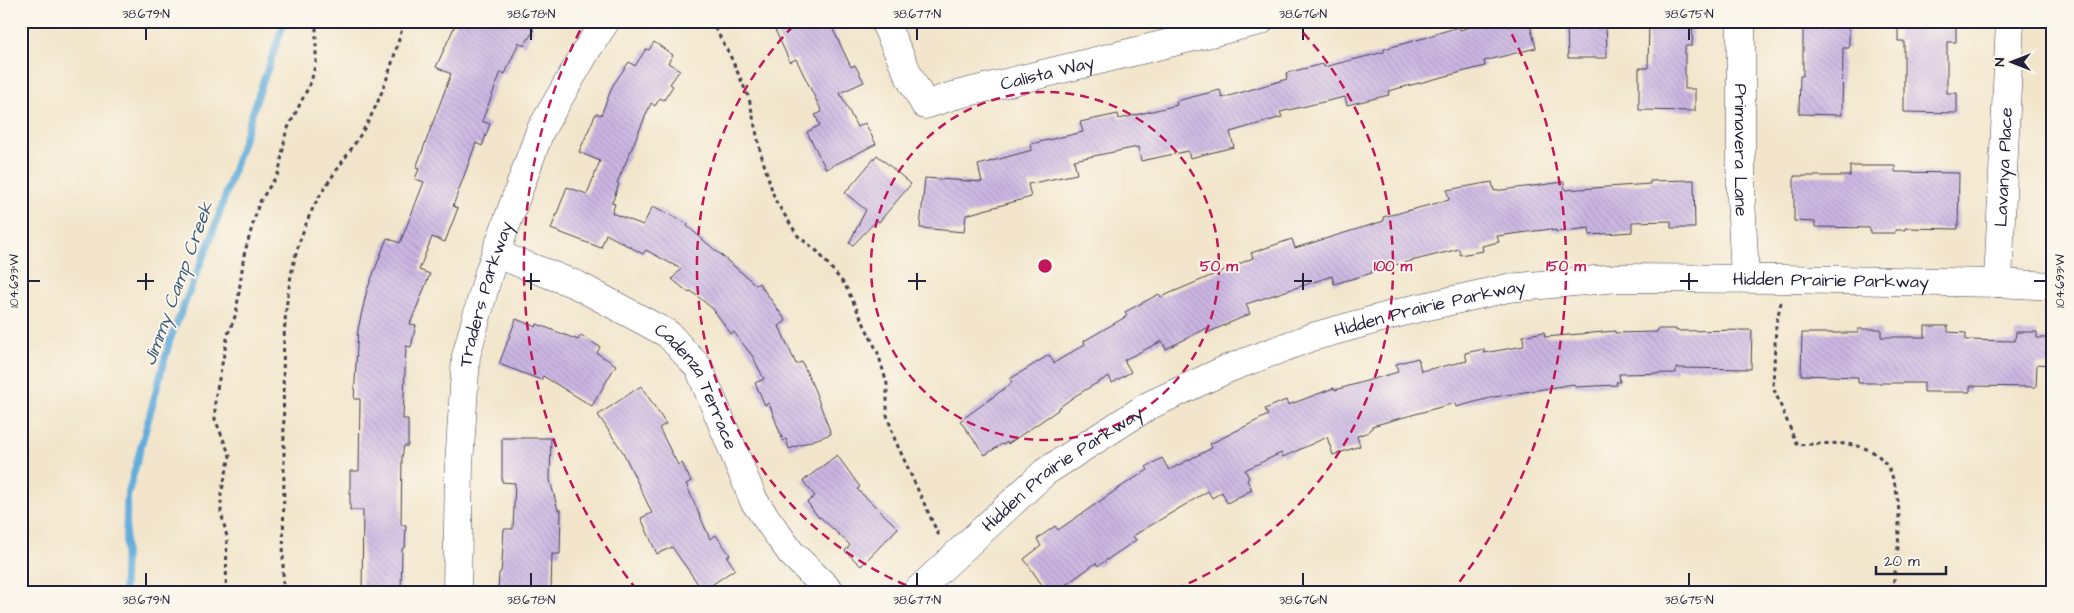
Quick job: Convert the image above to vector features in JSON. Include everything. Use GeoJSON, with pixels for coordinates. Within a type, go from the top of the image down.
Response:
{"type":"FeatureCollection","features":[{"type":"Feature","properties":{"kind":"street","name":"Traders Parkway"},"geometry":{"type":"LineString","coordinates":[[457,592],[459,465],[466,356],[488,272],[540,131],[588,48],[606,21]]}},
{"type":"Feature","properties":{"kind":"street","name":"Calista Way"},"geometry":{"type":"LineString","coordinates":[[884,21],[910,78],[925,105],[952,96],[1260,21]]}},
{"type":"Feature","properties":{"kind":"street","name":"Primavera Lane"},"geometry":{"type":"LineString","coordinates":[[1741,21],[1741,198],[1745,278]]}},
{"type":"Feature","properties":{"kind":"street","name":"Lavanya Place"},"geometry":{"type":"LineString","coordinates":[[1998,283],[2010,21]]}},
{"type":"Feature","properties":{"kind":"street","name":"Cadenza Terrace"},"geometry":{"type":"LineString","coordinates":[[496,254],[577,285],[668,334],[699,368],[754,501],[791,553],[831,592]]}},
{"type":"Feature","properties":{"kind":"street","name":"Hidden Prairie Parkway"},"geometry":{"type":"LineString","coordinates":[[916,592],[1045,472],[1148,406],[1227,369],[1312,337],[1410,310],[1508,288],[1618,278],[1745,278],[1998,283],[2053,286]]}},
{"type":"Feature","properties":{"kind":"path"},"geometry":{"type":"LineString","coordinates":[[226,592],[227,537],[221,512],[221,494],[230,456],[215,419],[215,400],[228,334],[236,314],[244,256],[259,203],[279,172],[286,132],[311,82],[316,62],[316,21]]}},
{"type":"Feature","properties":{"kind":"path"},"geometry":{"type":"LineString","coordinates":[[283,592],[283,380],[286,316],[293,266],[306,223],[321,194],[359,137],[377,105],[392,68],[404,21]]}},
{"type":"Feature","properties":{"kind":"path"},"geometry":{"type":"LineString","coordinates":[[711,21],[729,54],[749,98],[760,154],[775,200],[798,236],[818,252],[845,285],[878,353],[887,384],[888,415],[895,440],[950,560]]}},
{"type":"Feature","properties":{"kind":"path"},"geometry":{"type":"LineString","coordinates":[[1782,279],[1781,300],[1776,324],[1773,387],[1797,445],[1856,446],[1870,450],[1889,467],[1898,493],[1900,527],[1892,592]]}},
{"type":"Feature","properties":{"kind":"building"},"geometry":{"type":"Polygon","coordinates":[[[457,21],[534,21],[531,28],[534,30],[524,46],[519,42],[505,74],[501,72],[482,121],[490,124],[482,146],[476,143],[453,206],[458,208],[445,242],[432,237],[419,270],[430,274],[410,324],[416,325],[411,347],[406,346],[403,419],[408,419],[408,446],[404,446],[402,457],[401,525],[406,525],[405,547],[402,549],[401,592],[362,592],[363,510],[350,510],[350,471],[359,471],[360,399],[354,399],[358,329],[367,290],[387,238],[400,243],[424,182],[415,179],[419,169],[416,168],[451,74],[436,67],[457,21]]]}},
{"type":"Feature","properties":{"kind":"building"},"geometry":{"type":"Polygon","coordinates":[[[771,21],[829,21],[851,67],[855,65],[864,82],[840,93],[857,127],[865,123],[876,144],[826,169],[807,132],[820,125],[815,115],[822,112],[796,59],[790,62],[771,21]]]}},
{"type":"Feature","properties":{"kind":"building"},"geometry":{"type":"Polygon","coordinates":[[[1493,21],[1529,21],[1536,48],[1484,61],[1485,66],[1388,91],[1389,95],[1347,105],[1345,97],[1280,112],[1282,117],[1230,132],[1234,147],[1190,158],[1188,151],[1141,161],[1138,147],[1074,160],[1077,174],[1028,184],[1031,197],[966,215],[964,232],[920,228],[925,178],[982,182],[978,165],[1032,150],[1031,144],[1083,132],[1080,122],[1118,114],[1119,119],[1177,105],[1176,101],[1220,90],[1222,98],[1287,79],[1286,73],[1323,64],[1324,67],[1384,52],[1384,49],[1459,27],[1460,30],[1493,21]]]}},
{"type":"Feature","properties":{"kind":"building"},"geometry":{"type":"Polygon","coordinates":[[[1567,21],[1606,21],[1607,58],[1568,58],[1567,21]]]}},
{"type":"Feature","properties":{"kind":"building"},"geometry":{"type":"Polygon","coordinates":[[[1649,21],[1693,21],[1692,46],[1685,46],[1685,89],[1695,89],[1695,111],[1639,110],[1639,68],[1648,68],[1649,21]]]}},
{"type":"Feature","properties":{"kind":"building"},"geometry":{"type":"Polygon","coordinates":[[[1803,21],[1849,21],[1849,48],[1843,48],[1842,115],[1799,114],[1800,76],[1803,76],[1803,21]]]}},
{"type":"Feature","properties":{"kind":"building"},"geometry":{"type":"Polygon","coordinates":[[[1898,21],[1956,21],[1956,42],[1947,42],[1947,93],[1957,93],[1957,113],[1904,112],[1904,41],[1898,41],[1898,21]]]}},
{"type":"Feature","properties":{"kind":"building"},"geometry":{"type":"Polygon","coordinates":[[[654,42],[673,55],[668,63],[680,70],[670,84],[673,86],[664,100],[660,98],[655,106],[651,103],[617,183],[619,184],[612,203],[615,204],[612,213],[643,225],[653,206],[688,224],[687,226],[756,285],[759,283],[786,321],[779,326],[796,364],[802,362],[831,434],[789,449],[786,439],[783,441],[769,403],[765,405],[755,383],[764,379],[753,357],[734,332],[731,334],[713,309],[691,291],[689,293],[672,279],[681,269],[646,250],[643,254],[606,234],[601,248],[551,229],[567,187],[587,194],[600,161],[579,152],[596,113],[601,115],[613,85],[629,62],[635,66],[646,49],[649,50],[654,42]]]}},
{"type":"Feature","properties":{"kind":"building"},"geometry":{"type":"Polygon","coordinates":[[[877,155],[911,184],[879,222],[877,220],[853,245],[849,243],[866,210],[845,193],[877,155]]]}},
{"type":"Feature","properties":{"kind":"building"},"geometry":{"type":"Polygon","coordinates":[[[1850,166],[1895,166],[1895,172],[1959,173],[1958,229],[1905,228],[1905,230],[1895,230],[1895,233],[1870,233],[1870,228],[1815,227],[1815,222],[1794,221],[1794,176],[1850,176],[1850,166]]]}},
{"type":"Feature","properties":{"kind":"building"},"geometry":{"type":"Polygon","coordinates":[[[1694,180],[1695,228],[1671,228],[1671,221],[1632,222],[1632,232],[1590,235],[1589,228],[1556,232],[1556,230],[1551,231],[1551,229],[1497,236],[1499,242],[1482,246],[1483,251],[1460,255],[1459,249],[1371,271],[1372,273],[1334,284],[1332,276],[1246,304],[1250,314],[1209,332],[1207,328],[1166,349],[1162,341],[1124,360],[1131,372],[1112,383],[1109,376],[1075,396],[1008,444],[1007,442],[1002,444],[985,455],[960,421],[1012,383],[1010,379],[1049,355],[1054,363],[1085,344],[1084,341],[1127,316],[1125,312],[1159,294],[1161,297],[1253,258],[1251,253],[1292,239],[1295,248],[1384,221],[1383,217],[1449,200],[1447,190],[1492,182],[1494,191],[1564,182],[1565,190],[1650,184],[1650,181],[1694,180]]]}},
{"type":"Feature","properties":{"kind":"building"},"geometry":{"type":"Polygon","coordinates":[[[516,319],[536,327],[537,324],[578,340],[581,335],[600,347],[597,353],[616,365],[592,406],[543,376],[541,380],[499,364],[516,319]]]}},
{"type":"Feature","properties":{"kind":"building"},"geometry":{"type":"Polygon","coordinates":[[[1925,326],[1948,326],[1948,332],[1966,333],[1966,340],[2015,341],[2016,332],[2037,332],[2037,338],[2053,338],[2053,365],[2037,364],[2036,387],[1970,386],[1970,392],[1924,392],[1924,383],[1858,383],[1858,377],[1801,375],[1802,333],[1858,333],[1858,329],[1881,329],[1881,337],[1925,337],[1925,326]]]}},
{"type":"Feature","properties":{"kind":"building"},"geometry":{"type":"Polygon","coordinates":[[[1657,329],[1676,329],[1676,331],[1752,330],[1751,369],[1676,368],[1676,373],[1619,374],[1620,382],[1616,382],[1617,385],[1575,387],[1574,384],[1494,397],[1456,407],[1455,403],[1372,426],[1369,432],[1357,436],[1360,446],[1333,455],[1327,437],[1283,457],[1281,453],[1245,470],[1252,490],[1227,503],[1222,492],[1212,498],[1208,491],[1133,536],[1136,540],[1098,566],[1096,563],[1056,592],[1047,592],[1024,559],[1041,546],[1037,539],[1055,526],[1058,530],[1148,470],[1146,467],[1162,458],[1169,470],[1212,448],[1210,444],[1268,415],[1265,409],[1286,400],[1288,405],[1334,388],[1335,390],[1398,372],[1396,364],[1418,358],[1421,371],[1467,361],[1465,353],[1484,349],[1484,353],[1524,346],[1523,336],[1544,332],[1545,337],[1615,331],[1615,333],[1657,332],[1657,329]]]}},
{"type":"Feature","properties":{"kind":"building"},"geometry":{"type":"Polygon","coordinates":[[[641,386],[666,424],[659,428],[678,465],[682,463],[691,481],[686,484],[710,539],[716,535],[730,555],[727,557],[735,569],[703,591],[672,547],[657,554],[641,518],[652,513],[623,452],[598,415],[641,386]]]}},
{"type":"Feature","properties":{"kind":"building"},"geometry":{"type":"Polygon","coordinates":[[[502,438],[551,438],[550,480],[558,510],[561,510],[560,554],[552,554],[551,592],[498,592],[504,529],[513,529],[515,483],[502,482],[502,438]]]}},
{"type":"Feature","properties":{"kind":"building"},"geometry":{"type":"Polygon","coordinates":[[[837,455],[860,487],[857,489],[898,528],[861,566],[845,551],[850,545],[819,518],[807,502],[815,496],[803,481],[837,455]]]}},
{"type":"Feature","properties":{"kind":"waterway","name":"Jimmy Camp Creek"},"geometry":{"type":"LineString","coordinates":[[124,592],[127,498],[170,340],[213,233],[261,87],[285,21]]}}]}
